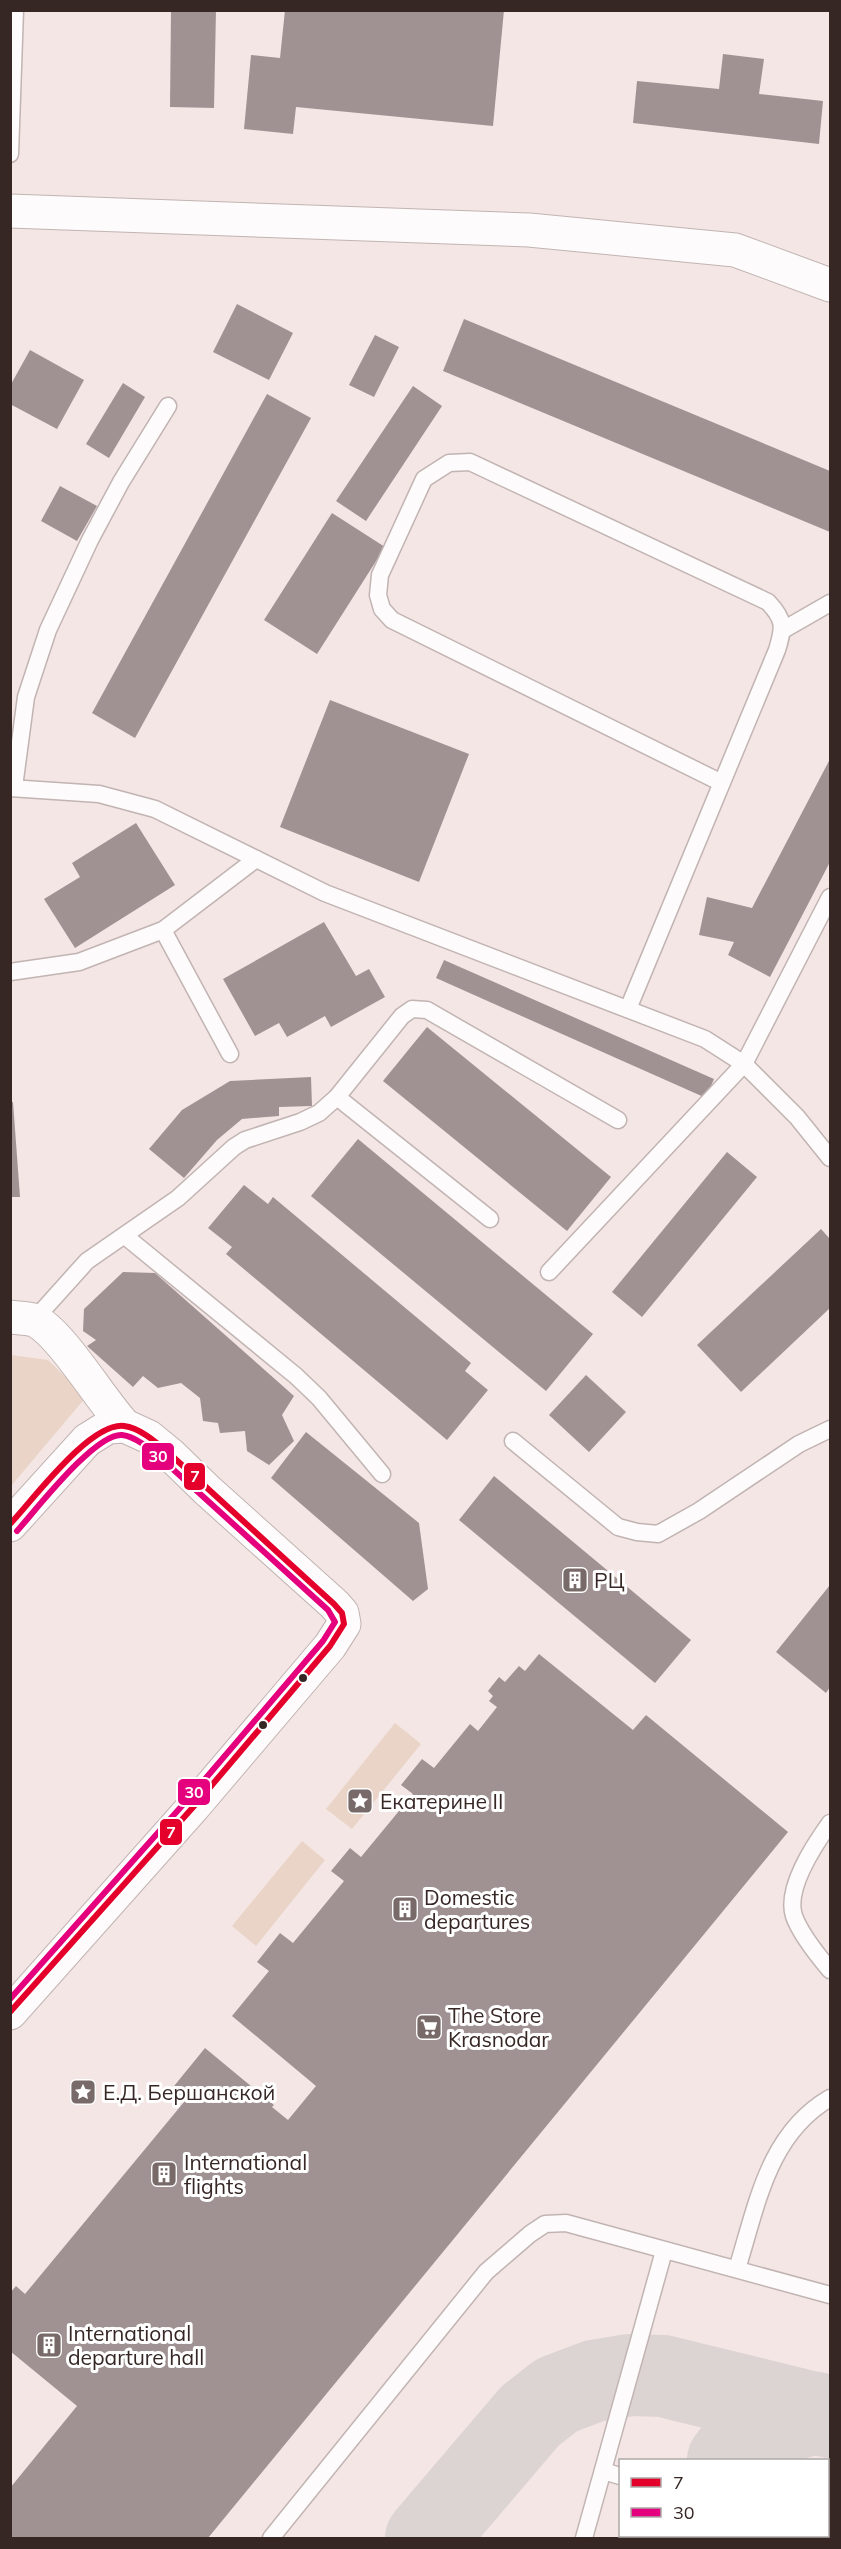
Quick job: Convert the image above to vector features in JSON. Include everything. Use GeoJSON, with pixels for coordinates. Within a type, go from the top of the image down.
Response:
{"type":"FeatureCollection","features":[{"type":"Feature","properties":{"kind":"street"},"geometry":{"type":"LineString","coordinates":[[10,211],[529,230],[735,250],[831,285]]}},
{"type":"Feature","properties":{"kind":"street"},"geometry":{"type":"LineString","coordinates":[[10,2013],[195,1805],[330,1646],[344,1624],[342,1613],[334,1604],[171,1455],[148,1437],[125,1426],[107,1407],[58,1340],[22,1318]]}},
{"type":"Feature","properties":{"kind":"street"},"geometry":{"type":"LineString","coordinates":[[10,1525],[87,1440],[108,1427],[125,1426]]}},
{"type":"Feature","properties":{"kind":"lane"},"geometry":{"type":"LineString","coordinates":[[10,154],[15,10]]}},
{"type":"Feature","properties":{"kind":"lane"},"geometry":{"type":"LineString","coordinates":[[168,406],[121,482],[90,540],[48,630],[26,697],[12,788],[99,794],[155,809],[325,893],[705,1039],[744,1064],[797,1118],[831,1158]]}},
{"type":"Feature","properties":{"kind":"lane"},"geometry":{"type":"LineString","coordinates":[[628,1009],[722,783],[783,630],[779,614],[768,602],[470,462],[449,463],[424,479],[380,575],[378,595],[382,609],[392,620],[722,783]]}},
{"type":"Feature","properties":{"kind":"lane"},"geometry":{"type":"LineString","coordinates":[[783,630],[831,603]]}},
{"type":"Feature","properties":{"kind":"lane"},"geometry":{"type":"LineString","coordinates":[[10,972],[79,962],[163,930],[256,859]]}},
{"type":"Feature","properties":{"kind":"lane"},"geometry":{"type":"LineString","coordinates":[[549,1272],[744,1064],[831,897]]}},
{"type":"Feature","properties":{"kind":"lane"},"geometry":{"type":"LineString","coordinates":[[163,930],[230,1054]]}},
{"type":"Feature","properties":{"kind":"lane"},"geometry":{"type":"LineString","coordinates":[[22,1318],[87,1261],[178,1198],[234,1147],[245,1140],[319,1113],[338,1097],[402,1016],[412,1009],[426,1010],[618,1120]]}},
{"type":"Feature","properties":{"kind":"lane"},"geometry":{"type":"LineString","coordinates":[[338,1097],[490,1219]]}},
{"type":"Feature","properties":{"kind":"lane"},"geometry":{"type":"LineString","coordinates":[[126,1236],[296,1376],[319,1398],[382,1474]]}},
{"type":"Feature","properties":{"kind":"lane"},"geometry":{"type":"LineString","coordinates":[[513,1441],[618,1527],[658,1534],[699,1511],[799,1444],[831,1429]]}},
{"type":"Feature","properties":{"kind":"lane"},"geometry":{"type":"LineString","coordinates":[[831,1823],[803,1866],[793,1897],[794,1915],[820,1958],[831,1970]]}},
{"type":"Feature","properties":{"kind":"lane"},"geometry":{"type":"LineString","coordinates":[[737,2269],[767,2172],[789,2132],[812,2108],[831,2098]]}},
{"type":"Feature","properties":{"kind":"lane"},"geometry":{"type":"LineString","coordinates":[[271,2538],[486,2272],[545,2224],[566,2223],[831,2295]]}},
{"type":"Feature","properties":{"kind":"lane"},"geometry":{"type":"LineString","coordinates":[[584,2538],[664,2251]]}},
{"type":"Feature","properties":{"kind":"lane"},"geometry":{"type":"LineString","coordinates":[[603,2471],[619,2475]]}},
{"type":"Feature","properties":{"kind":"shaded area"},"geometry":{"type":"Polygon","coordinates":[[[11,1355],[48,1360],[86,1397],[11,1486],[11,1355]]]}},
{"type":"Feature","properties":{"kind":"shaded area"},"geometry":{"type":"Polygon","coordinates":[[[395,1723],[421,1744],[352,1829],[326,1809],[395,1723]]]}},
{"type":"Feature","properties":{"kind":"shaded area"},"geometry":{"type":"Polygon","coordinates":[[[302,1841],[325,1860],[256,1946],[232,1926],[302,1841]]]}},
{"type":"Feature","properties":{"kind":"building"},"geometry":{"type":"Polygon","coordinates":[[[171,10],[216,10],[214,108],[170,107],[171,10]]]}},
{"type":"Feature","properties":{"kind":"building"},"geometry":{"type":"Polygon","coordinates":[[[285,10],[504,10],[493,126],[296,107],[293,134],[244,129],[251,55],[280,58],[285,10]]]}},
{"type":"Feature","properties":{"kind":"building"},"geometry":{"type":"Polygon","coordinates":[[[723,54],[764,59],[759,94],[823,101],[819,144],[633,123],[637,81],[719,89],[723,54]]]}},
{"type":"Feature","properties":{"kind":"building"},"geometry":{"type":"Polygon","coordinates":[[[237,304],[293,333],[269,380],[213,352],[237,304]]]}},
{"type":"Feature","properties":{"kind":"building"},"geometry":{"type":"Polygon","coordinates":[[[464,319],[830,471],[830,532],[443,371],[464,319]]]}},
{"type":"Feature","properties":{"kind":"building"},"geometry":{"type":"Polygon","coordinates":[[[375,335],[399,347],[374,397],[349,385],[375,335]]]}},
{"type":"Feature","properties":{"kind":"building"},"geometry":{"type":"Polygon","coordinates":[[[30,350],[84,380],[57,429],[10,404],[10,386],[30,350]]]}},
{"type":"Feature","properties":{"kind":"building"},"geometry":{"type":"Polygon","coordinates":[[[123,383],[145,397],[109,458],[86,444],[123,383]]]}},
{"type":"Feature","properties":{"kind":"building"},"geometry":{"type":"Polygon","coordinates":[[[413,386],[442,406],[366,521],[336,501],[413,386]]]}},
{"type":"Feature","properties":{"kind":"building"},"geometry":{"type":"Polygon","coordinates":[[[267,394],[311,418],[135,738],[92,713],[267,394]]]}},
{"type":"Feature","properties":{"kind":"building"},"geometry":{"type":"Polygon","coordinates":[[[60,486],[97,506],[77,541],[41,521],[60,486]]]}},
{"type":"Feature","properties":{"kind":"building"},"geometry":{"type":"Polygon","coordinates":[[[332,513],[385,547],[317,654],[264,620],[332,513]]]}},
{"type":"Feature","properties":{"kind":"building"},"geometry":{"type":"Polygon","coordinates":[[[330,700],[469,754],[419,882],[280,827],[330,700]]]}},
{"type":"Feature","properties":{"kind":"building"},"geometry":{"type":"Polygon","coordinates":[[[830,759],[830,862],[770,977],[728,955],[734,942],[699,935],[707,897],[752,908],[830,759]]]}},
{"type":"Feature","properties":{"kind":"building"},"geometry":{"type":"Polygon","coordinates":[[[136,823],[175,885],[75,948],[44,899],[80,877],[72,863],[136,823]]]}},
{"type":"Feature","properties":{"kind":"building"},"geometry":{"type":"Polygon","coordinates":[[[324,922],[356,976],[369,969],[385,997],[331,1027],[325,1016],[287,1037],[279,1023],[255,1036],[223,979],[324,922]]]}},
{"type":"Feature","properties":{"kind":"building"},"geometry":{"type":"Polygon","coordinates":[[[444,960],[714,1079],[706,1098],[436,978],[444,960]]]}},
{"type":"Feature","properties":{"kind":"building"},"geometry":{"type":"Polygon","coordinates":[[[427,1027],[611,1177],[567,1231],[383,1081],[427,1027]]]}},
{"type":"Feature","properties":{"kind":"building"},"geometry":{"type":"Polygon","coordinates":[[[311,1077],[312,1106],[279,1107],[279,1116],[242,1119],[217,1140],[184,1178],[149,1149],[182,1110],[230,1081],[311,1077]]]}},
{"type":"Feature","properties":{"kind":"building"},"geometry":{"type":"Polygon","coordinates":[[[10,1102],[13,1102],[20,1197],[10,1197],[10,1102]]]}},
{"type":"Feature","properties":{"kind":"building"},"geometry":{"type":"Polygon","coordinates":[[[358,1139],[593,1334],[546,1391],[311,1196],[358,1139]]]}},
{"type":"Feature","properties":{"kind":"building"},"geometry":{"type":"Polygon","coordinates":[[[727,1152],[757,1177],[642,1317],[612,1292],[727,1152]]]}},
{"type":"Feature","properties":{"kind":"building"},"geometry":{"type":"Polygon","coordinates":[[[244,1185],[268,1204],[273,1197],[471,1363],[465,1371],[488,1390],[447,1440],[226,1254],[232,1247],[208,1228],[244,1185]]]}},
{"type":"Feature","properties":{"kind":"building"},"geometry":{"type":"Polygon","coordinates":[[[821,1229],[830,1239],[830,1308],[741,1392],[697,1345],[821,1229]]]}},
{"type":"Feature","properties":{"kind":"building"},"geometry":{"type":"Polygon","coordinates":[[[123,1272],[155,1273],[294,1396],[282,1415],[294,1441],[269,1465],[247,1451],[245,1431],[220,1433],[218,1423],[203,1421],[200,1398],[181,1383],[158,1388],[143,1376],[133,1387],[87,1346],[96,1340],[83,1331],[84,1309],[123,1272]]]}},
{"type":"Feature","properties":{"kind":"building"},"geometry":{"type":"Polygon","coordinates":[[[586,1375],[626,1412],[589,1452],[549,1415],[586,1375]]]}},
{"type":"Feature","properties":{"kind":"building"},"geometry":{"type":"Polygon","coordinates":[[[306,1432],[419,1523],[428,1589],[413,1601],[271,1478],[306,1432]]]}},
{"type":"Feature","properties":{"kind":"building","name":"РЦ"},"geometry":{"type":"Polygon","coordinates":[[[494,1476],[691,1640],[655,1683],[459,1520],[494,1476]]]}},
{"type":"Feature","properties":{"kind":"building"},"geometry":{"type":"Polygon","coordinates":[[[830,1585],[830,1687],[826,1693],[776,1652],[830,1585]]]}},
{"type":"Feature","properties":{"kind":"building"},"geometry":{"type":"Polygon","coordinates":[[[539,1654],[633,1730],[646,1715],[788,1832],[208,2538],[10,2538],[10,2488],[77,2406],[10,2351],[10,2293],[16,2286],[25,2294],[184,2102],[170,2091],[205,2048],[274,2105],[272,2107],[288,2120],[316,2086],[232,2016],[269,1971],[257,1962],[280,1933],[293,1943],[344,1881],[331,1871],[350,1848],[361,1857],[413,1794],[401,1785],[422,1759],[434,1768],[470,1724],[478,1731],[497,1707],[489,1701],[493,1696],[488,1691],[499,1677],[505,1682],[519,1666],[525,1671],[539,1654]]]}},
{"type":"Feature","properties":{"kind":"taxiway"},"geometry":{"type":"LineString","coordinates":[[426,2538],[530,2416],[557,2395],[594,2381],[630,2375],[663,2376],[830,2417]]}},
{"type":"Feature","properties":{"kind":"taxiway"},"geometry":{"type":"LineString","coordinates":[[729,2459],[756,2434],[779,2423],[817,2413]]}},
{"type":"Feature","properties":{"kind":"transit line","name":"7"},"geometry":{"type":"LineString","coordinates":[[10,1524],[63,1464],[95,1436],[110,1428],[130,1427],[149,1437],[171,1455],[334,1604],[342,1613],[344,1624],[330,1646],[195,1805],[10,2012]]}},
{"type":"Feature","properties":{"kind":"transit line","name":"30"},"geometry":{"type":"LineString","coordinates":[[10,1999],[188,1799],[323,1641],[335,1622],[328,1610],[165,1462],[128,1436],[111,1438],[97,1446],[66,1474],[17,1531]]}},
{"type":"Feature","properties":{"kind":"place","name":"РЦ"},"geometry":{"type":"Point","coordinates":[575,1580]}},
{"type":"Feature","properties":{"kind":"place","name":"Екатерине II"},"geometry":{"type":"Point","coordinates":[360,1801]}},
{"type":"Feature","properties":{"kind":"place","name":"Domestic departures"},"geometry":{"type":"Point","coordinates":[405,1909]}},
{"type":"Feature","properties":{"kind":"place","name":"The Store Krasnodar"},"geometry":{"type":"Point","coordinates":[429,2027]}},
{"type":"Feature","properties":{"kind":"place","name":"Е.Д. Бершанской"},"geometry":{"type":"Point","coordinates":[83,2092]}},
{"type":"Feature","properties":{"kind":"place","name":"International flights"},"geometry":{"type":"Point","coordinates":[164,2174]}},
{"type":"Feature","properties":{"kind":"place","name":"International departure hall"},"geometry":{"type":"Point","coordinates":[49,2345]}}]}
